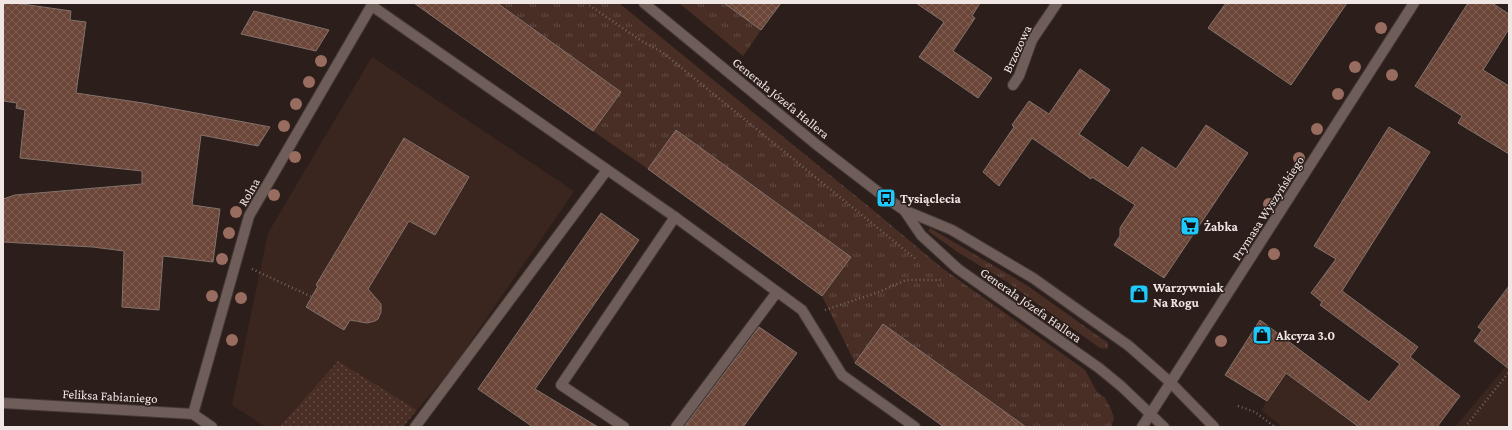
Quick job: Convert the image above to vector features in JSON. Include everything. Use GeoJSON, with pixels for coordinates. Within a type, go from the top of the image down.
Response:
{"type":"FeatureCollection","features":[{"type":"Feature","properties":{"kind":"street","name":"Generała Józefa Hallera"},"geometry":{"type":"LineString","coordinates":[[644,3],[817,145],[904,210],[952,230],[1033,278],[1129,346],[1171,383]]}},
{"type":"Feature","properties":{"kind":"street","name":"Brzozowa"},"geometry":{"type":"LineString","coordinates":[[1013,85],[1019,76],[1032,40],[1057,3]]}},
{"type":"Feature","properties":{"kind":"street","name":"Prymasa Wyszyńskiego"},"geometry":{"type":"LineString","coordinates":[[1142,427],[1414,3]]}},
{"type":"Feature","properties":{"kind":"street"},"geometry":{"type":"LineString","coordinates":[[373,4],[675,217],[802,310],[842,375],[915,427]]}},
{"type":"Feature","properties":{"kind":"street","name":"Rolna"},"geometry":{"type":"LineString","coordinates":[[193,414],[249,216],[373,4]]}},
{"type":"Feature","properties":{"kind":"street"},"geometry":{"type":"LineString","coordinates":[[415,427],[607,170]]}},
{"type":"Feature","properties":{"kind":"street","name":"Generała Józefa Hallera"},"geometry":{"type":"LineString","coordinates":[[904,210],[921,235],[958,269],[1099,368],[1151,413]]}},
{"type":"Feature","properties":{"kind":"street"},"geometry":{"type":"LineString","coordinates":[[624,427],[561,385],[675,217]]}},
{"type":"Feature","properties":{"kind":"street"},"geometry":{"type":"LineString","coordinates":[[676,427],[777,292]]}},
{"type":"Feature","properties":{"kind":"street"},"geometry":{"type":"LineString","coordinates":[[1171,383],[1214,427]]}},
{"type":"Feature","properties":{"kind":"street","name":"Feliksa Fabianiego"},"geometry":{"type":"LineString","coordinates":[[3,403],[193,414]]}},
{"type":"Feature","properties":{"kind":"street"},"geometry":{"type":"LineString","coordinates":[[1151,413],[1164,427]]}},
{"type":"Feature","properties":{"kind":"street"},"geometry":{"type":"LineString","coordinates":[[193,414],[212,427]]}},
{"type":"Feature","properties":{"kind":"path"},"geometry":{"type":"LineString","coordinates":[[586,3],[643,42],[662,52],[918,260]]}},
{"type":"Feature","properties":{"kind":"path"},"geometry":{"type":"LineString","coordinates":[[251,269],[312,297]]}},
{"type":"Feature","properties":{"kind":"path"},"geometry":{"type":"LineString","coordinates":[[935,275],[949,285]]}},
{"type":"Feature","properties":{"kind":"path"},"geometry":{"type":"LineString","coordinates":[[823,311],[879,292],[906,280],[943,280]]}},
{"type":"Feature","properties":{"kind":"path"},"geometry":{"type":"LineString","coordinates":[[1465,427],[1509,372]]}},
{"type":"Feature","properties":{"kind":"path"},"geometry":{"type":"LineString","coordinates":[[1238,406],[1255,412],[1275,427]]}},
{"type":"Feature","properties":{"kind":"shaded area"},"geometry":{"type":"Polygon","coordinates":[[[372,57],[574,191],[450,371],[417,410],[338,361],[279,427],[266,427],[232,405],[268,233],[372,57]]]}},
{"type":"Feature","properties":{"kind":"shaded area"},"geometry":{"type":"Polygon","coordinates":[[[1260,320],[1403,427],[1283,427],[1261,410],[1267,401],[1225,375],[1260,320]]]}},
{"type":"Feature","properties":{"kind":"shaded area"},"geometry":{"type":"Polygon","coordinates":[[[1509,362],[1509,427],[1455,427],[1506,366],[1509,362]]]}},
{"type":"Feature","properties":{"kind":"green space"},"geometry":{"type":"Polygon","coordinates":[[[497,3],[619,3],[942,268],[1085,370],[1097,392],[1105,398],[1111,409],[1114,418],[1111,427],[1026,427],[883,325],[855,363],[822,296],[850,256],[676,130],[648,169],[593,131],[620,92],[497,3]]]}},
{"type":"Feature","properties":{"kind":"green space"},"geometry":{"type":"Polygon","coordinates":[[[679,3],[724,3],[761,30],[743,56],[679,3]]]}},
{"type":"Feature","properties":{"kind":"green space"},"geometry":{"type":"Polygon","coordinates":[[[930,228],[1028,286],[1108,343],[1107,349],[1100,348],[1007,282],[959,253],[928,231],[930,228]]]}},
{"type":"Feature","properties":{"kind":"green space"},"geometry":{"type":"Polygon","coordinates":[[[338,361],[417,410],[403,427],[279,427],[338,361]]]}},
{"type":"Feature","properties":{"kind":"building"},"geometry":{"type":"Polygon","coordinates":[[[3,3],[15,3],[71,11],[70,20],[86,22],[76,93],[143,103],[270,127],[258,146],[201,135],[192,205],[220,209],[213,262],[163,256],[159,310],[122,307],[124,251],[93,247],[3,242],[3,199],[15,195],[142,184],[142,171],[20,158],[25,110],[16,108],[17,103],[3,101],[3,3]]]}},
{"type":"Feature","properties":{"kind":"building"},"geometry":{"type":"Polygon","coordinates":[[[414,3],[497,3],[621,92],[593,131],[414,3]]]}},
{"type":"Feature","properties":{"kind":"building"},"geometry":{"type":"Polygon","coordinates":[[[724,3],[781,3],[761,30],[724,3]]]}},
{"type":"Feature","properties":{"kind":"building"},"geometry":{"type":"Polygon","coordinates":[[[916,3],[980,3],[972,16],[975,18],[953,51],[992,78],[978,98],[919,57],[944,22],[916,3]]]}},
{"type":"Feature","properties":{"kind":"building"},"geometry":{"type":"Polygon","coordinates":[[[1226,3],[1347,3],[1291,85],[1208,28],[1226,3]]]}},
{"type":"Feature","properties":{"kind":"building"},"geometry":{"type":"Polygon","coordinates":[[[1468,3],[1492,3],[1509,14],[1509,29],[1483,70],[1509,86],[1509,154],[1458,123],[1462,116],[1415,86],[1468,3]]]}},
{"type":"Feature","properties":{"kind":"building"},"geometry":{"type":"Polygon","coordinates":[[[254,11],[329,30],[316,51],[241,34],[254,11]]]}},
{"type":"Feature","properties":{"kind":"building"},"geometry":{"type":"Polygon","coordinates":[[[1080,69],[1110,90],[1079,134],[1128,168],[1142,147],[1176,169],[1206,125],[1248,153],[1164,278],[1114,245],[1120,236],[1120,228],[1135,205],[1092,177],[1091,179],[1032,138],[999,186],[983,172],[1014,127],[1012,125],[1029,101],[1049,114],[1080,69]]]}},
{"type":"Feature","properties":{"kind":"building"},"geometry":{"type":"Polygon","coordinates":[[[1389,127],[1430,152],[1342,291],[1418,347],[1410,357],[1460,396],[1437,427],[1359,427],[1286,373],[1267,401],[1225,375],[1260,320],[1369,402],[1400,364],[1320,305],[1322,302],[1311,293],[1336,259],[1314,246],[1389,127]]]}},
{"type":"Feature","properties":{"kind":"building"},"geometry":{"type":"Polygon","coordinates":[[[676,130],[851,257],[822,296],[648,169],[676,130]]]}},
{"type":"Feature","properties":{"kind":"building"},"geometry":{"type":"Polygon","coordinates":[[[404,138],[469,177],[435,235],[409,221],[368,289],[381,304],[381,312],[378,319],[367,323],[350,320],[344,330],[306,307],[318,286],[316,285],[404,138]]]}},
{"type":"Feature","properties":{"kind":"building"},"geometry":{"type":"Polygon","coordinates":[[[601,213],[639,240],[535,389],[598,427],[533,427],[478,389],[601,213]]]}},
{"type":"Feature","properties":{"kind":"building"},"geometry":{"type":"Polygon","coordinates":[[[1509,286],[1509,369],[1474,341],[1482,330],[1478,327],[1509,286]]]}},
{"type":"Feature","properties":{"kind":"building"},"geometry":{"type":"Polygon","coordinates":[[[883,324],[1026,427],[944,427],[855,363],[883,324]]]}},
{"type":"Feature","properties":{"kind":"building"},"geometry":{"type":"Polygon","coordinates":[[[759,327],[797,353],[743,427],[684,427],[759,327]]]}},
{"type":"Feature","properties":{"kind":"place","name":"Tysiąclecia"},"geometry":{"type":"Point","coordinates":[886,198]}},
{"type":"Feature","properties":{"kind":"place","name":"Żabka"},"geometry":{"type":"Point","coordinates":[1190,226]}},
{"type":"Feature","properties":{"kind":"place","name":"Warzywniak Na Rogu"},"geometry":{"type":"Point","coordinates":[1139,294]}},
{"type":"Feature","properties":{"kind":"place","name":"Akcyza 3.0"},"geometry":{"type":"Point","coordinates":[1262,335]}}]}
